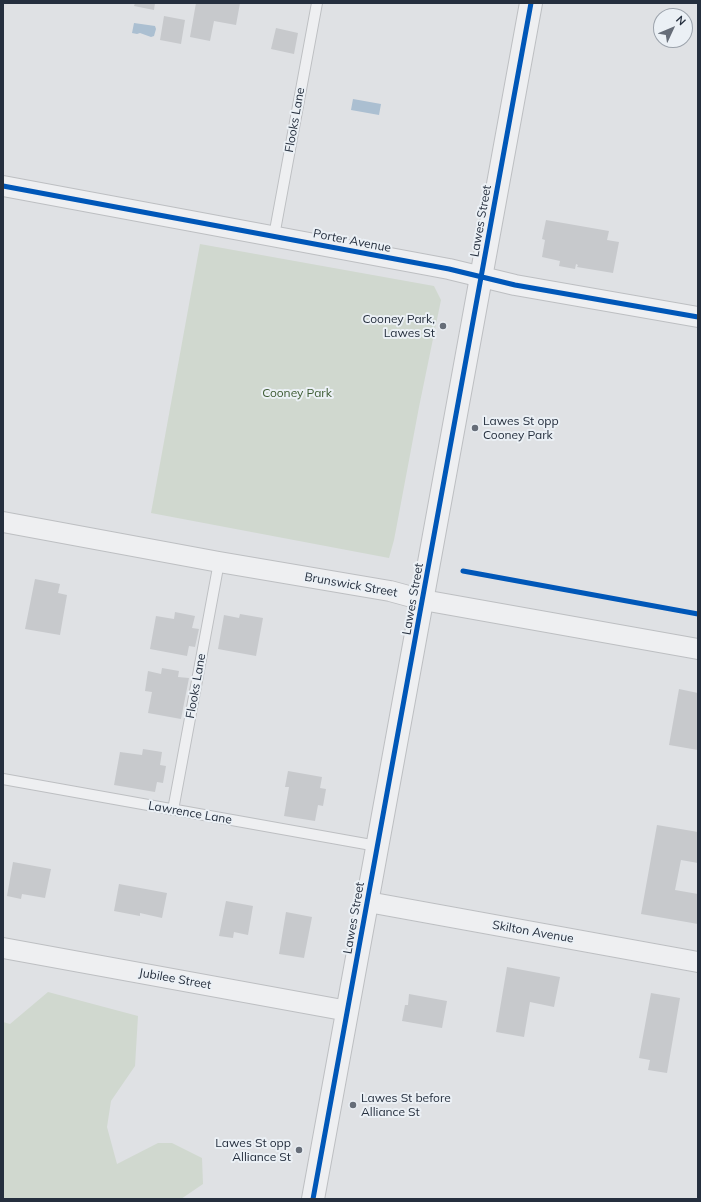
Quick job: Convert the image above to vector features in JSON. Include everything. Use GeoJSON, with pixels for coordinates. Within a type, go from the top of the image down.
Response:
{"type":"FeatureCollection","features":[{"type":"Feature","properties":{"kind":"street","name":"Lawes Street"},"geometry":{"type":"LineString","coordinates":[[313,1199],[531,3]]}},
{"type":"Feature","properties":{"kind":"street","name":"Porter Avenue"},"geometry":{"type":"LineString","coordinates":[[3,186],[449,269],[514,285],[698,316]]}},
{"type":"Feature","properties":{"kind":"street","name":"Brunswick Street"},"geometry":{"type":"LineString","coordinates":[[3,522],[219,562],[390,591],[423,600],[698,649]]}},
{"type":"Feature","properties":{"kind":"street","name":"Skilton Avenue"},"geometry":{"type":"LineString","coordinates":[[368,902],[698,962]]}},
{"type":"Feature","properties":{"kind":"street","name":"Jubilee Street"},"geometry":{"type":"LineString","coordinates":[[3,948],[348,1011]]}},
{"type":"Feature","properties":{"kind":"lane","name":"Flooks Lane"},"geometry":{"type":"LineString","coordinates":[[274,236],[317,3]]}},
{"type":"Feature","properties":{"kind":"lane","name":"Flooks Lane"},"geometry":{"type":"LineString","coordinates":[[173,810],[219,562]]}},
{"type":"Feature","properties":{"kind":"lane","name":"Lawrence Lane"},"geometry":{"type":"LineString","coordinates":[[3,779],[377,846]]}},
{"type":"Feature","properties":{"kind":"green space","name":"Cooney Park"},"geometry":{"type":"Polygon","coordinates":[[[200,244],[434,286],[441,300],[394,540],[389,558],[151,513],[200,244]]]}},
{"type":"Feature","properties":{"kind":"green space"},"geometry":{"type":"Polygon","coordinates":[[[48,992],[138,1016],[135,1066],[111,1101],[107,1127],[117,1164],[158,1143],[172,1143],[202,1158],[203,1184],[181,1199],[3,1199],[3,1022],[10,1024],[48,992]]]}},
{"type":"Feature","properties":{"kind":"water"},"geometry":{"type":"Polygon","coordinates":[[[134,23],[155,26],[156,29],[154,36],[151,37],[140,33],[132,33],[134,23]]]}},
{"type":"Feature","properties":{"kind":"water"},"geometry":{"type":"Polygon","coordinates":[[[353,99],[381,104],[379,115],[351,110],[353,99]]]}},
{"type":"Feature","properties":{"kind":"building"},"geometry":{"type":"Polygon","coordinates":[[[135,3],[155,3],[154,10],[134,6],[135,3]]]}},
{"type":"Feature","properties":{"kind":"building"},"geometry":{"type":"Polygon","coordinates":[[[196,3],[240,3],[236,25],[214,21],[210,41],[190,37],[196,3]]]}},
{"type":"Feature","properties":{"kind":"building"},"geometry":{"type":"Polygon","coordinates":[[[164,16],[185,20],[181,44],[160,40],[164,16]]]}},
{"type":"Feature","properties":{"kind":"building"},"geometry":{"type":"Polygon","coordinates":[[[276,28],[298,33],[294,54],[271,49],[276,28]]]}},
{"type":"Feature","properties":{"kind":"building"},"geometry":{"type":"Polygon","coordinates":[[[546,220],[609,231],[607,240],[619,242],[613,273],[577,267],[578,265],[576,264],[575,269],[559,266],[560,261],[542,257],[545,240],[542,239],[546,220]]]}},
{"type":"Feature","properties":{"kind":"building"},"geometry":{"type":"Polygon","coordinates":[[[35,579],[60,584],[58,593],[67,595],[60,635],[25,629],[35,579]]]}},
{"type":"Feature","properties":{"kind":"building"},"geometry":{"type":"Polygon","coordinates":[[[175,612],[195,616],[192,628],[199,629],[195,647],[189,646],[187,656],[150,649],[156,616],[174,619],[175,612]]]}},
{"type":"Feature","properties":{"kind":"building"},"geometry":{"type":"Polygon","coordinates":[[[240,614],[263,618],[256,656],[218,649],[224,615],[239,618],[240,614]]]}},
{"type":"Feature","properties":{"kind":"building"},"geometry":{"type":"Polygon","coordinates":[[[162,668],[179,671],[178,677],[189,678],[181,719],[148,713],[152,692],[145,691],[148,671],[161,674],[162,668]]]}},
{"type":"Feature","properties":{"kind":"building"},"geometry":{"type":"Polygon","coordinates":[[[679,689],[698,693],[698,750],[669,745],[679,689]]]}},
{"type":"Feature","properties":{"kind":"building"},"geometry":{"type":"Polygon","coordinates":[[[143,749],[162,752],[160,765],[166,766],[163,783],[157,782],[155,792],[114,785],[120,752],[142,755],[143,749]]]}},
{"type":"Feature","properties":{"kind":"building"},"geometry":{"type":"Polygon","coordinates":[[[288,771],[322,777],[320,788],[326,789],[323,806],[318,805],[315,821],[284,816],[289,787],[285,787],[288,771]]]}},
{"type":"Feature","properties":{"kind":"building"},"geometry":{"type":"Polygon","coordinates":[[[657,825],[698,832],[698,863],[681,860],[675,890],[698,894],[698,924],[641,914],[657,825]]]}},
{"type":"Feature","properties":{"kind":"building"},"geometry":{"type":"Polygon","coordinates":[[[13,862],[51,869],[45,898],[22,894],[21,899],[7,896],[13,862]]]}},
{"type":"Feature","properties":{"kind":"building"},"geometry":{"type":"Polygon","coordinates":[[[119,884],[167,893],[162,918],[140,913],[140,916],[114,911],[119,884]]]}},
{"type":"Feature","properties":{"kind":"building"},"geometry":{"type":"Polygon","coordinates":[[[226,901],[253,906],[248,935],[234,932],[233,938],[219,936],[226,901]]]}},
{"type":"Feature","properties":{"kind":"building"},"geometry":{"type":"Polygon","coordinates":[[[286,912],[312,917],[304,958],[279,954],[286,912]]]}},
{"type":"Feature","properties":{"kind":"building"},"geometry":{"type":"Polygon","coordinates":[[[507,967],[560,977],[554,1007],[530,1002],[524,1037],[496,1032],[507,967]]]}},
{"type":"Feature","properties":{"kind":"building"},"geometry":{"type":"Polygon","coordinates":[[[651,993],[680,998],[667,1073],[648,1070],[650,1060],[639,1058],[651,993]]]}},
{"type":"Feature","properties":{"kind":"building"},"geometry":{"type":"Polygon","coordinates":[[[409,994],[447,1001],[442,1028],[402,1021],[405,1005],[408,1005],[409,994]]]}},
{"type":"Feature","properties":{"kind":"cycle path"},"geometry":{"type":"LineString","coordinates":[[313,1199],[531,3]]}},
{"type":"Feature","properties":{"kind":"cycle path"},"geometry":{"type":"LineString","coordinates":[[3,186],[449,269],[515,285],[698,317]]}},
{"type":"Feature","properties":{"kind":"cycle path"},"geometry":{"type":"LineString","coordinates":[[463,571],[698,614]]}},
{"type":"Feature","properties":{"kind":"place","name":"Cooney Park, Lawes St"},"geometry":{"type":"Point","coordinates":[443,326]}},
{"type":"Feature","properties":{"kind":"place","name":"Lawes St opp Cooney Park"},"geometry":{"type":"Point","coordinates":[475,428]}},
{"type":"Feature","properties":{"kind":"place","name":"Lawes St before Alliance St"},"geometry":{"type":"Point","coordinates":[353,1105]}},
{"type":"Feature","properties":{"kind":"place","name":"Lawes St opp Alliance St"},"geometry":{"type":"Point","coordinates":[299,1150]}}]}
